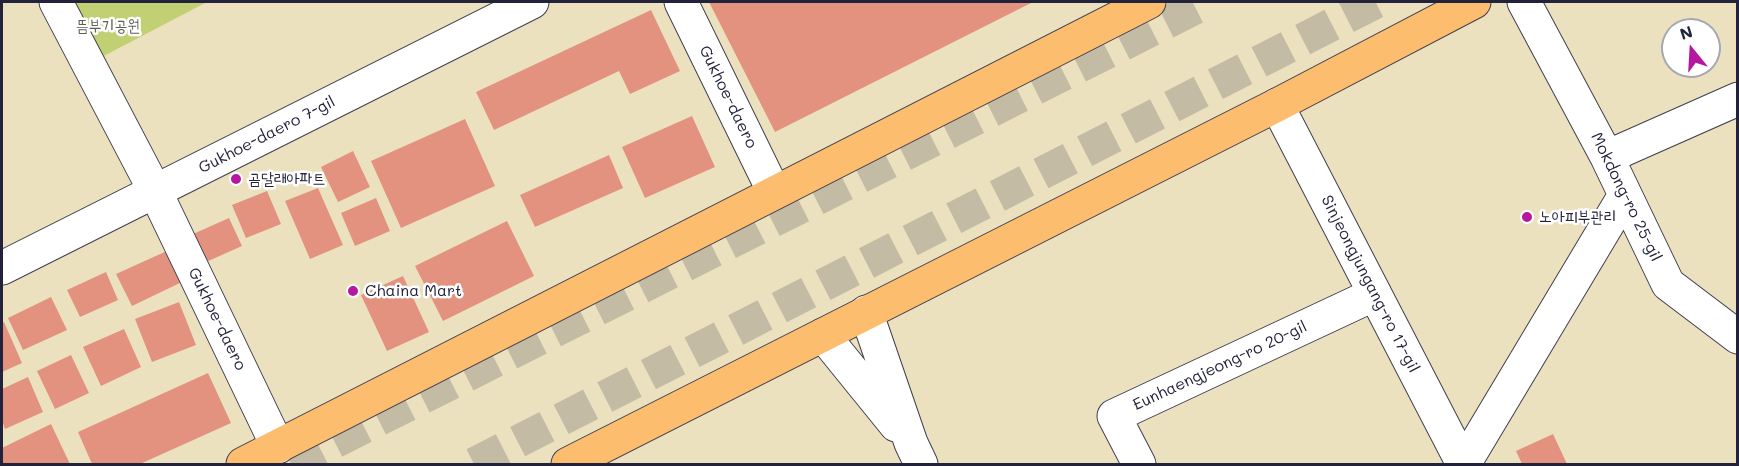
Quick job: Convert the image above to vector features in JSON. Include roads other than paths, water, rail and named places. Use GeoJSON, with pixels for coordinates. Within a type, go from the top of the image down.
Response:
{"type":"FeatureCollection","features":[{"type":"Feature","properties":{"kind":"main road"},"geometry":{"type":"LineString","coordinates":[[243,465],[1149,2]]}},
{"type":"Feature","properties":{"kind":"main road"},"geometry":{"type":"LineString","coordinates":[[568,465],[1277,105],[1474,2]]}},
{"type":"Feature","properties":{"kind":"street","name":"Gukhoe-daero"},"geometry":{"type":"LineString","coordinates":[[56,2],[155,191],[278,447]]}},
{"type":"Feature","properties":{"kind":"street","name":"Gukhoe-daero 7-gil"},"geometry":{"type":"LineString","coordinates":[[2,268],[532,2]]}},
{"type":"Feature","properties":{"kind":"street","name":"Gukhoe-daero"},"geometry":{"type":"LineString","coordinates":[[681,2],[774,192]]}},
{"type":"Feature","properties":{"kind":"street","name":"Mokdong-ro 25-gil"},"geometry":{"type":"LineString","coordinates":[[1524,2],[1607,157],[1668,284],[1737,337]]}},
{"type":"Feature","properties":{"kind":"street"},"geometry":{"type":"LineString","coordinates":[[1607,157],[1737,99]]}},
{"type":"Feature","properties":{"kind":"street","name":"Sinjeongjungang-ro 17-gil"},"geometry":{"type":"LineString","coordinates":[[1277,105],[1464,465]]}},
{"type":"Feature","properties":{"kind":"street"},"geometry":{"type":"LineString","coordinates":[[1464,465],[1625,195]]}},
{"type":"Feature","properties":{"kind":"street","name":"Eunhaengjeong-ro 20-gil"},"geometry":{"type":"LineString","coordinates":[[1139,465],[1114,416],[1375,294]]}},
{"type":"Feature","properties":{"kind":"street"},"geometry":{"type":"LineString","coordinates":[[866,312],[916,454]]}},
{"type":"Feature","properties":{"kind":"street"},"geometry":{"type":"LineString","coordinates":[[823,335],[916,454]]}},
{"type":"Feature","properties":{"kind":"tunnel"},"geometry":{"type":"LineString","coordinates":[[291,464],[1207,2]]}},
{"type":"Feature","properties":{"kind":"tunnel"},"geometry":{"type":"LineString","coordinates":[[474,464],[1376,2]]}},
{"type":"Feature","properties":{"kind":"place","name":"곰달래아파트"},"geometry":{"type":"Point","coordinates":[236,179]}},
{"type":"Feature","properties":{"kind":"place","name":"노아피부관리"},"geometry":{"type":"Point","coordinates":[1527,217]}},
{"type":"Feature","properties":{"kind":"place","name":"Chaina Mart"},"geometry":{"type":"Point","coordinates":[353,291]}},
{"type":"Feature","properties":{"kind":"park label","name":"뜸부기공원"},"geometry":{"type":"Point","coordinates":[108,26]}}]}
